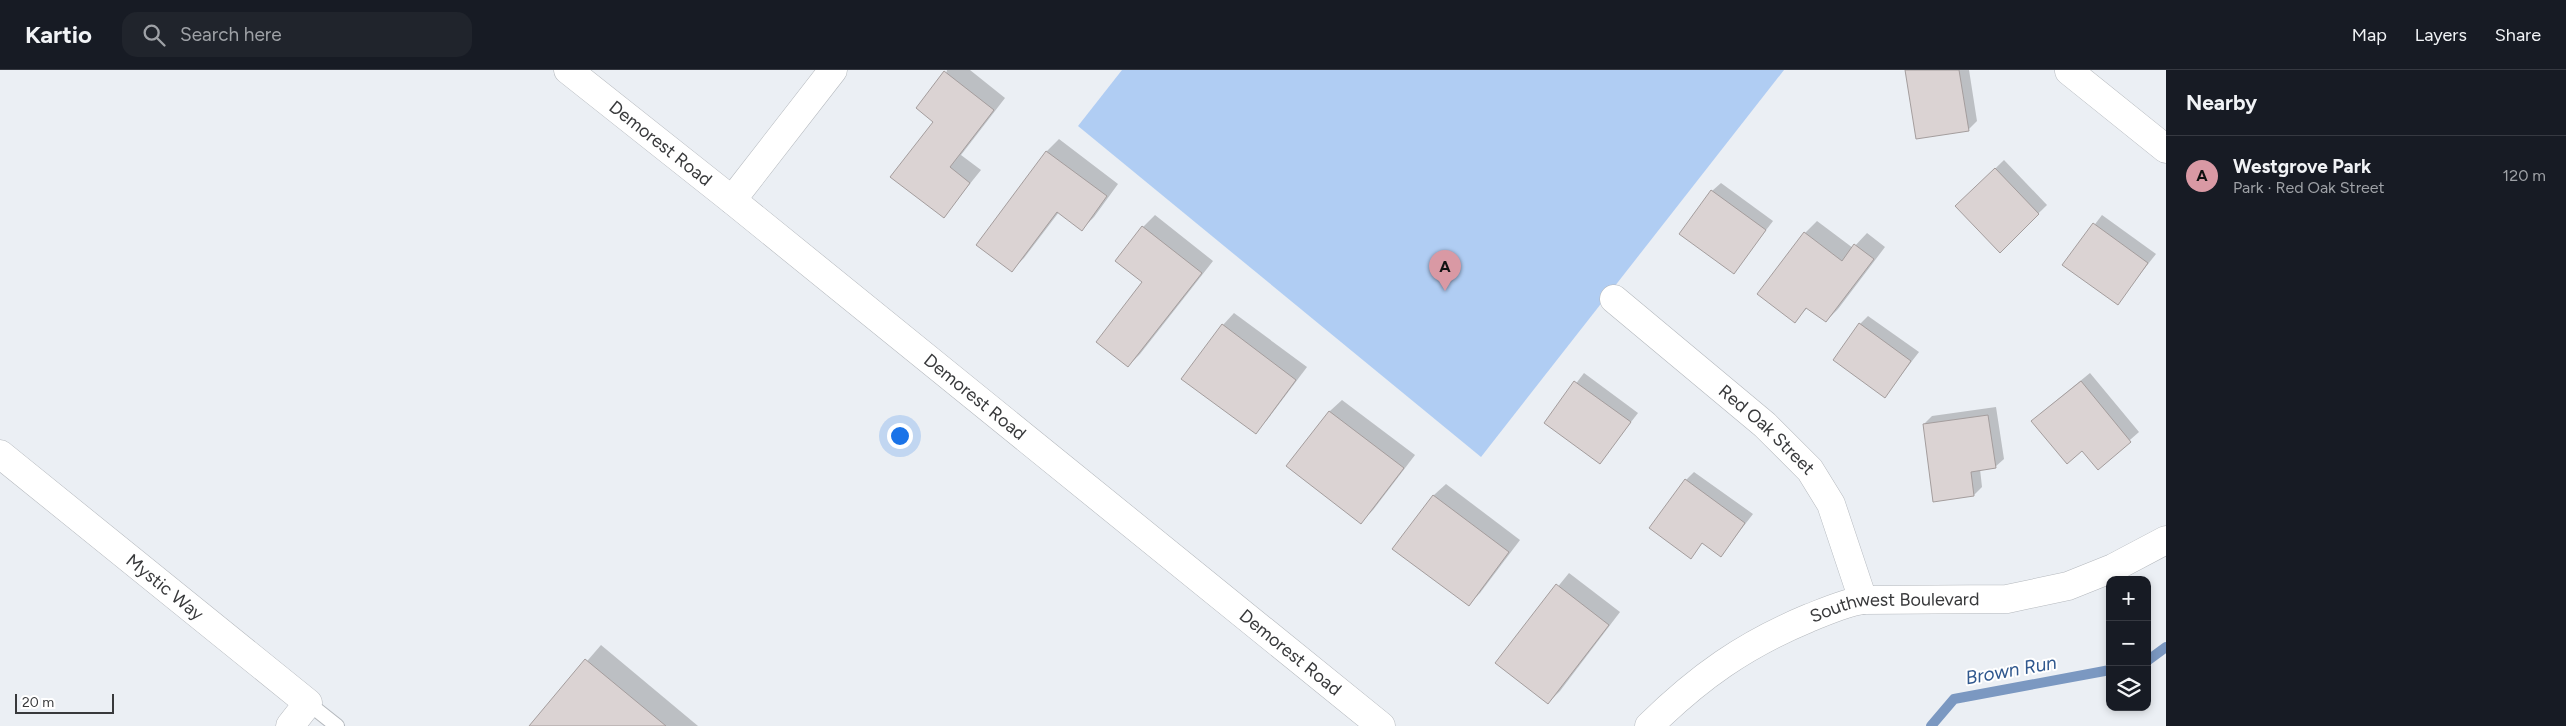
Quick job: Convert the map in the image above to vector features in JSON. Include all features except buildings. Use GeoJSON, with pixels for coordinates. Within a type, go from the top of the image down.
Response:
{"type":"FeatureCollection","features":[{"type":"Feature","properties":{"kind":"street","name":"Demorest Road"},"geometry":{"type":"LineString","coordinates":[[568,70],[732,200],[1381,726]]}},
{"type":"Feature","properties":{"kind":"street"},"geometry":{"type":"LineString","coordinates":[[732,200],[833,70]]}},
{"type":"Feature","properties":{"kind":"street"},"geometry":{"type":"LineString","coordinates":[[2069,70],[2166,149]]}},
{"type":"Feature","properties":{"kind":"street","name":"Red Oak Street"},"geometry":{"type":"LineString","coordinates":[[1614,299],[1765,425],[1810,470],[1831,504],[1863,600]]}},
{"type":"Feature","properties":{"kind":"street","name":"Mystic Way"},"geometry":{"type":"LineString","coordinates":[[0,454],[308,703]]}},
{"type":"Feature","properties":{"kind":"street","name":"Southwest Boulevard"},"geometry":{"type":"LineString","coordinates":[[1649,726],[1706,673],[1774,633],[1848,603],[1863,600],[2007,599],[2068,586],[2113,568],[2166,540]]}},
{"type":"Feature","properties":{"kind":"street"},"geometry":{"type":"LineString","coordinates":[[290,726],[308,703]]}},
{"type":"Feature","properties":{"kind":"lane"},"geometry":{"type":"LineString","coordinates":[[308,703],[337,726]]}},
{"type":"Feature","properties":{"kind":"shaded area"},"geometry":{"type":"Polygon","coordinates":[[[1122,70],[1784,70],[1481,457],[1078,126],[1122,70]]]}},
{"type":"Feature","properties":{"kind":"waterway","name":"Brown Run"},"geometry":{"type":"LineString","coordinates":[[2151,658],[2166,647]]}},
{"type":"Feature","properties":{"kind":"waterway","name":"Brown Run"},"geometry":{"type":"LineString","coordinates":[[1931,726],[1954,699],[2106,671]]}},
{"type":"Feature","properties":{"kind":"place","name":"Westgrove Park"},"geometry":{"type":"Point","coordinates":[1445,291]}}]}
